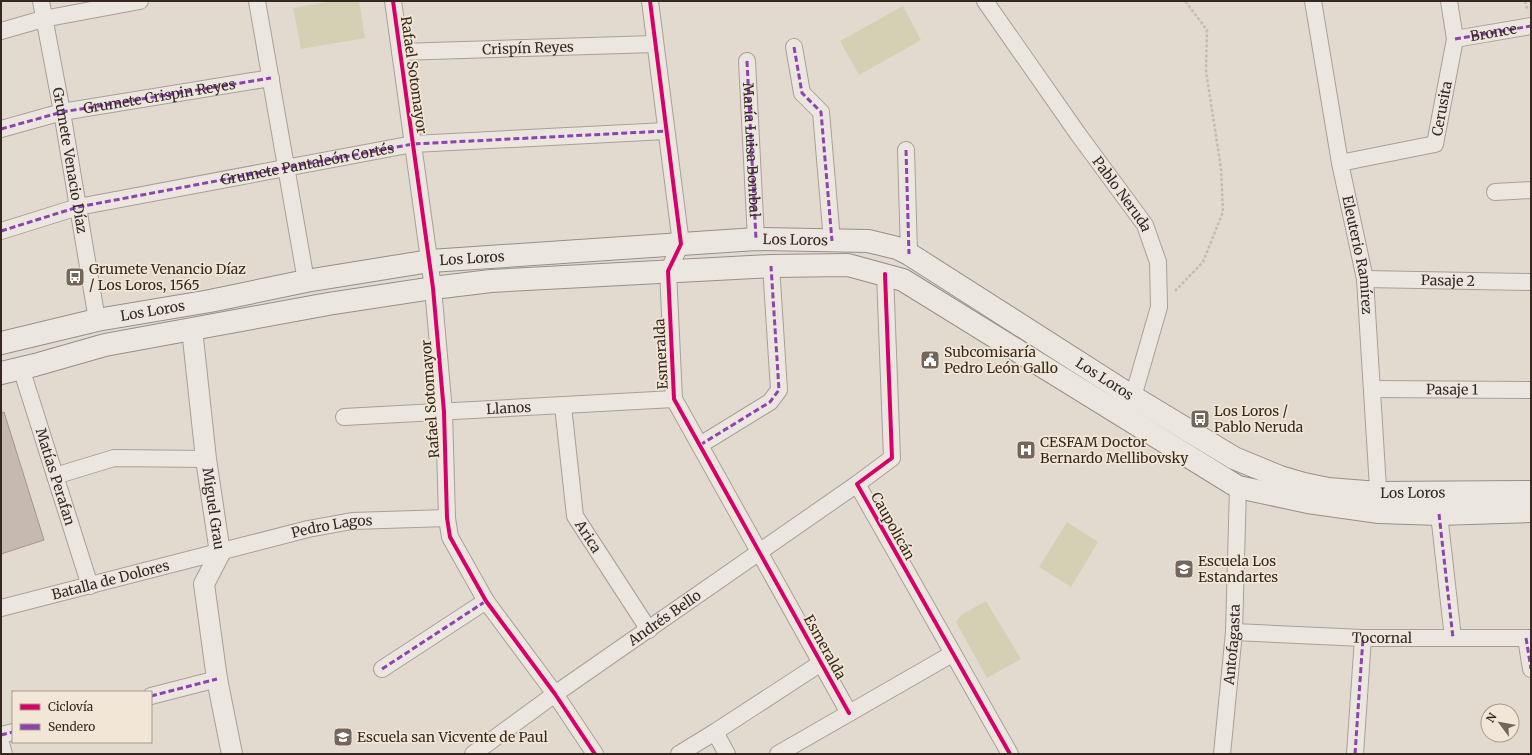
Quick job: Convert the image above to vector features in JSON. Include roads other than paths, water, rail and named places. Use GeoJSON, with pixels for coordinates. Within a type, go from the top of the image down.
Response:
{"type":"FeatureCollection","features":[{"type":"Feature","properties":{"kind":"main road","name":"Los Loros"},"geometry":{"type":"LineString","coordinates":[[1,343],[97,320],[306,281],[430,261],[756,239],[868,242],[897,248],[910,254],[1133,397],[1234,458],[1256,468],[1280,477],[1322,488],[1353,492],[1378,502],[1439,514],[1531,511]]}},
{"type":"Feature","properties":{"kind":"main road","name":"Los Loros"},"geometry":{"type":"LineString","coordinates":[[11,370],[106,345],[328,304],[433,288],[491,281],[668,271],[771,266],[848,265],[903,280],[1238,487],[1308,502],[1378,502],[1531,492]]}},
{"type":"Feature","properties":{"kind":"street","name":"Grumete Venacio Díaz"},"geometry":{"type":"LineString","coordinates":[[41,1],[62,112],[97,320]]}},
{"type":"Feature","properties":{"kind":"street"},"geometry":{"type":"LineString","coordinates":[[1,31],[44,19],[140,1]]}},
{"type":"Feature","properties":{"kind":"street"},"geometry":{"type":"LineString","coordinates":[[257,1],[306,281]]}},
{"type":"Feature","properties":{"kind":"street","name":"Rafael Sotomayor"},"geometry":{"type":"LineString","coordinates":[[393,1],[433,288],[444,412],[447,518],[450,537],[486,601],[555,694],[595,754]]}},
{"type":"Feature","properties":{"kind":"street"},"geometry":{"type":"LineString","coordinates":[[650,1],[681,244]]}},
{"type":"Feature","properties":{"kind":"street","name":"Pablo Neruda"},"geometry":{"type":"LineString","coordinates":[[985,1],[1078,134],[1145,225],[1158,262],[1159,307],[1133,397],[1122,416]]}},
{"type":"Feature","properties":{"kind":"street","name":"Eleuterio Ramírez"},"geometry":{"type":"LineString","coordinates":[[1313,1],[1340,163],[1365,280],[1378,502]]}},
{"type":"Feature","properties":{"kind":"street","name":"Cerusita"},"geometry":{"type":"LineString","coordinates":[[1340,163],[1435,144],[1455,39],[1449,1]]}},
{"type":"Feature","properties":{"kind":"street","name":"Bronce"},"geometry":{"type":"LineString","coordinates":[[1455,39],[1531,26]]}},
{"type":"Feature","properties":{"kind":"street","name":"Crispín Reyes"},"geometry":{"type":"LineString","coordinates":[[400,52],[655,44]]}},
{"type":"Feature","properties":{"kind":"street"},"geometry":{"type":"LineString","coordinates":[[794,47],[802,93],[821,112],[832,241]]}},
{"type":"Feature","properties":{"kind":"street","name":"María Luisa Bombal"},"geometry":{"type":"LineString","coordinates":[[747,61],[756,239]]}},
{"type":"Feature","properties":{"kind":"street","name":"Grumete Crispin Reyes"},"geometry":{"type":"LineString","coordinates":[[1,129],[62,112],[271,78]]}},
{"type":"Feature","properties":{"kind":"street","name":"Grumete Pantaleón Cortés"},"geometry":{"type":"LineString","coordinates":[[1,231],[78,207],[413,144],[666,130]]}},
{"type":"Feature","properties":{"kind":"street"},"geometry":{"type":"LineString","coordinates":[[906,150],[910,254]]}},
{"type":"Feature","properties":{"kind":"street"},"geometry":{"type":"LineString","coordinates":[[1495,192],[1531,190]]}},
{"type":"Feature","properties":{"kind":"street","name":"Esmeralda"},"geometry":{"type":"LineString","coordinates":[[681,244],[668,271],[674,399],[849,713]]}},
{"type":"Feature","properties":{"kind":"street"},"geometry":{"type":"LineString","coordinates":[[700,445],[770,402],[779,390],[771,266]]}},
{"type":"Feature","properties":{"kind":"street","name":"Caupolicán"},"geometry":{"type":"LineString","coordinates":[[885,274],[892,458],[857,484],[1006,752]]}},
{"type":"Feature","properties":{"kind":"street","name":"Pasaje 2"},"geometry":{"type":"LineString","coordinates":[[1365,280],[1531,282]]}},
{"type":"Feature","properties":{"kind":"street","name":"Miguel Grau"},"geometry":{"type":"LineString","coordinates":[[192,329],[206,459],[220,553],[204,584],[217,679],[232,754]]}},
{"type":"Feature","properties":{"kind":"street","name":"Matías Perafan"},"geometry":{"type":"LineString","coordinates":[[11,370],[55,476],[90,586]]}},
{"type":"Feature","properties":{"kind":"street","name":"Pasaje 1"},"geometry":{"type":"LineString","coordinates":[[1372,389],[1531,390]]}},
{"type":"Feature","properties":{"kind":"street","name":"Llanos"},"geometry":{"type":"LineString","coordinates":[[344,417],[674,399]]}},
{"type":"Feature","properties":{"kind":"street","name":"Arica"},"geometry":{"type":"LineString","coordinates":[[563,406],[575,516],[649,630]]}},
{"type":"Feature","properties":{"kind":"street"},"geometry":{"type":"LineString","coordinates":[[55,476],[114,458],[206,459]]}},
{"type":"Feature","properties":{"kind":"street","name":"Andrés Bello"},"geometry":{"type":"LineString","coordinates":[[473,754],[555,694],[857,484]]}},
{"type":"Feature","properties":{"kind":"street","name":"Antofagasta"},"geometry":{"type":"LineString","coordinates":[[1222,754],[1234,632],[1238,487]]}},
{"type":"Feature","properties":{"kind":"street","name":"Los Loros"},"geometry":{"type":"LineString","coordinates":[[1439,514],[1453,638]]}},
{"type":"Feature","properties":{"kind":"street","name":"Pedro Lagos"},"geometry":{"type":"LineString","coordinates":[[220,553],[308,529],[352,521],[447,518]]}},
{"type":"Feature","properties":{"kind":"street","name":"Batalla de Dolores"},"geometry":{"type":"LineString","coordinates":[[1,608],[220,553]]}},
{"type":"Feature","properties":{"kind":"street"},"geometry":{"type":"LineString","coordinates":[[382,669],[486,601]]}},
{"type":"Feature","properties":{"kind":"street","name":"Tocornal"},"geometry":{"type":"LineString","coordinates":[[1234,632],[1363,638],[1529,638]]}},
{"type":"Feature","properties":{"kind":"street"},"geometry":{"type":"LineString","coordinates":[[1355,754],[1363,638]]}},
{"type":"Feature","properties":{"kind":"street"},"geometry":{"type":"LineString","coordinates":[[1529,638],[1531,669]]}},
{"type":"Feature","properties":{"kind":"street"},"geometry":{"type":"LineString","coordinates":[[778,754],[952,654]]}},
{"type":"Feature","properties":{"kind":"street"},"geometry":{"type":"LineString","coordinates":[[679,754],[821,663]]}},
{"type":"Feature","properties":{"kind":"street"},"geometry":{"type":"LineString","coordinates":[[152,696],[217,679]]}},
{"type":"Feature","properties":{"kind":"street"},"geometry":{"type":"LineString","coordinates":[[1,735],[12,732]]}},
{"type":"Feature","properties":{"kind":"street"},"geometry":{"type":"LineString","coordinates":[[715,732],[727,754]]}},
{"type":"Feature","properties":{"kind":"street"},"geometry":{"type":"LineString","coordinates":[[1,743],[4,754]]}},
{"type":"Feature","properties":{"kind":"place","name":"Grumete Venancio Díaz / Los Loros, 1565"},"geometry":{"type":"Point","coordinates":[75,277]}},
{"type":"Feature","properties":{"kind":"place","name":"Subcomisaría Pedro León Gallo"},"geometry":{"type":"Point","coordinates":[930,360]}},
{"type":"Feature","properties":{"kind":"place","name":"Los Loros / Pablo Neruda"},"geometry":{"type":"Point","coordinates":[1200,419]}},
{"type":"Feature","properties":{"kind":"place","name":"CESFAM Doctor Bernardo Mellibovsky"},"geometry":{"type":"Point","coordinates":[1026,450]}},
{"type":"Feature","properties":{"kind":"place","name":"Escuela Los Estandartes"},"geometry":{"type":"Point","coordinates":[1184,569]}},
{"type":"Feature","properties":{"kind":"place","name":"Escuela san Vicvente de Paul"},"geometry":{"type":"Point","coordinates":[343,737]}}]}
